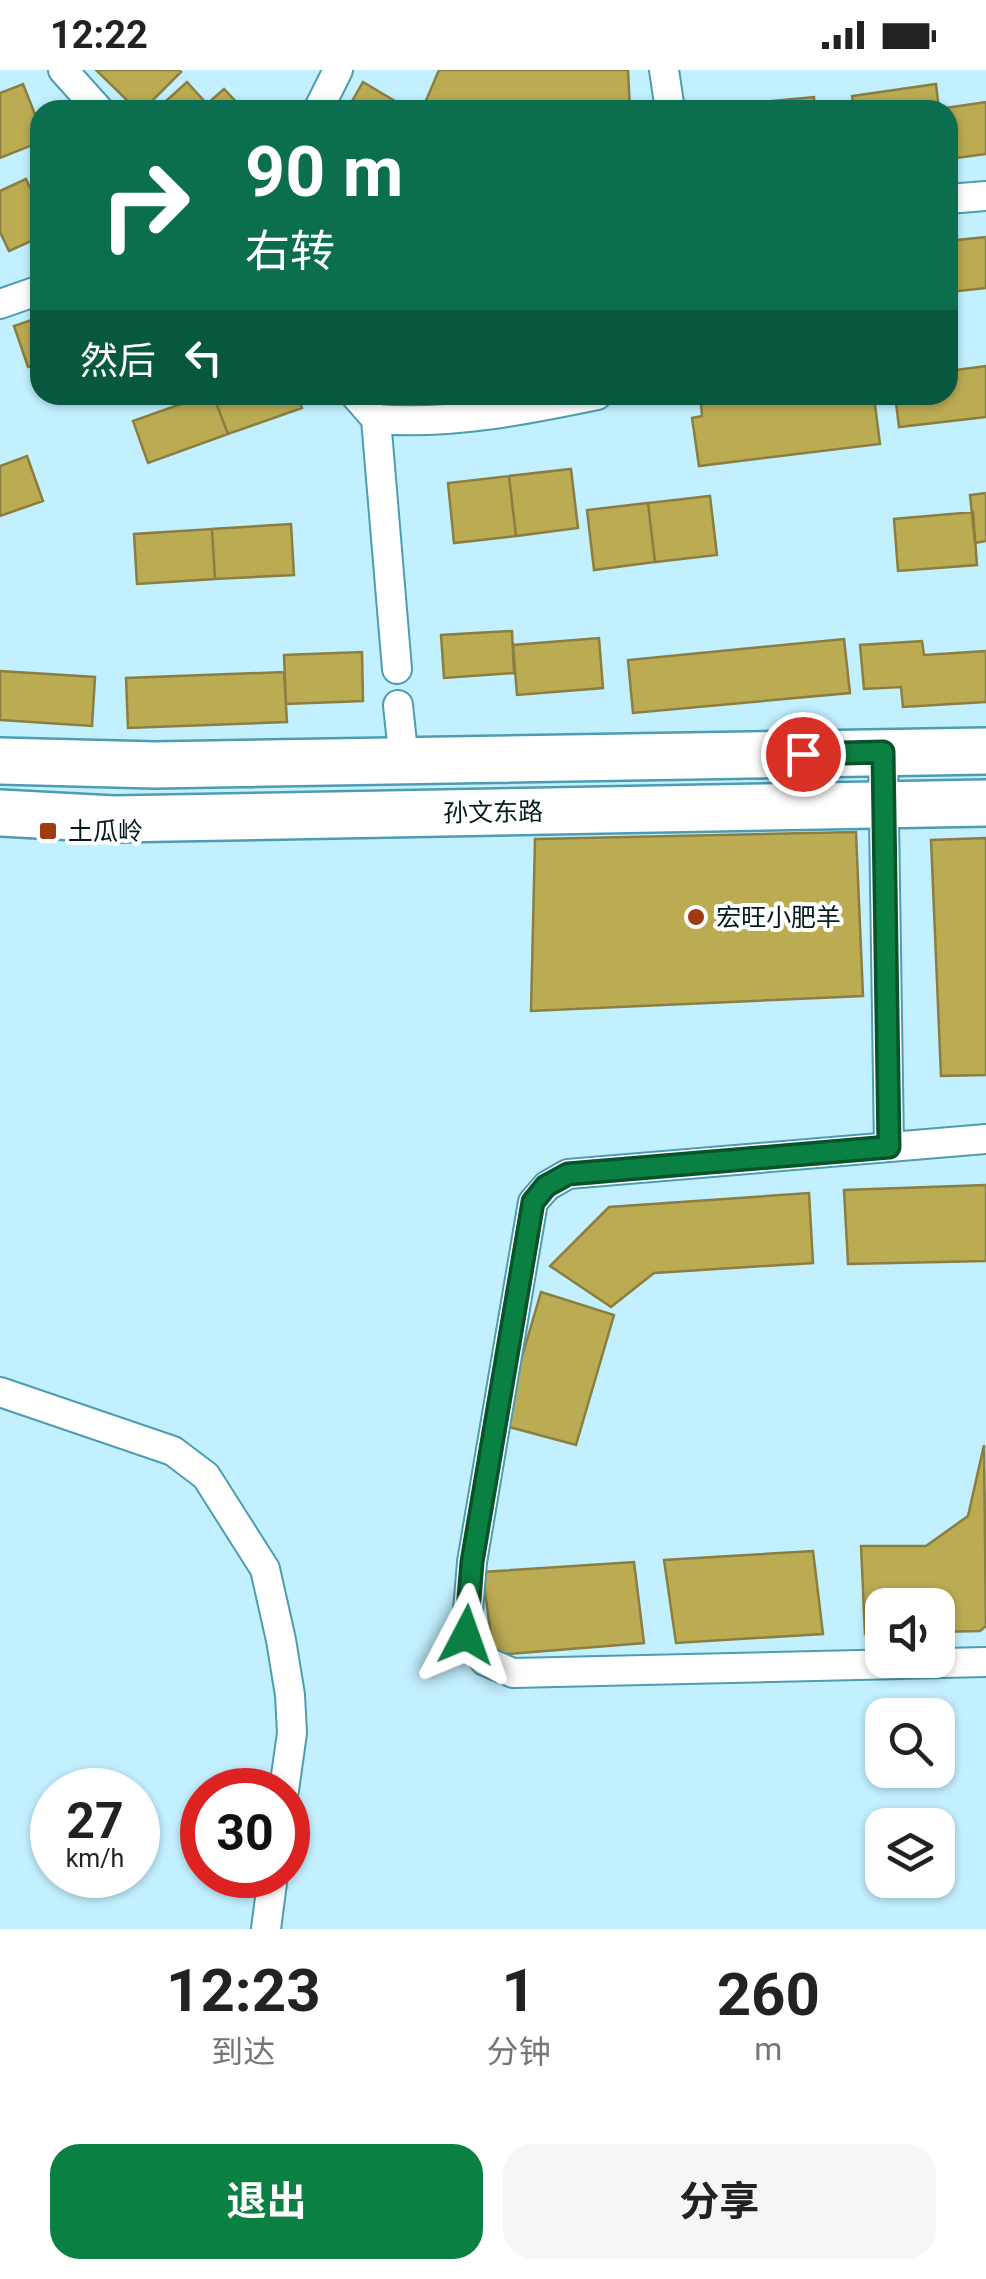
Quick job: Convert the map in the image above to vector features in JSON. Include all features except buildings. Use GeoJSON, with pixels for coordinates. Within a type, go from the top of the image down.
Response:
{"type":"FeatureCollection","features":[{"type":"Feature","properties":{"kind":"main road","name":"孙文东路"},"geometry":{"type":"LineString","coordinates":[[0,762],[404,762],[986,750]]}},
{"type":"Feature","properties":{"kind":"main road","name":"孙文东路"},"geometry":{"type":"LineString","coordinates":[[0,814],[114,819],[986,803]]}},
{"type":"Feature","properties":{"kind":"street"},"geometry":{"type":"LineString","coordinates":[[63,70],[89,100]]}},
{"type":"Feature","properties":{"kind":"street"},"geometry":{"type":"LineString","coordinates":[[323,100],[338,70]]}},
{"type":"Feature","properties":{"kind":"street"},"geometry":{"type":"LineString","coordinates":[[664,70],[668,100]]}},
{"type":"Feature","properties":{"kind":"street"},"geometry":{"type":"LineString","coordinates":[[958,197],[986,196]]}},
{"type":"Feature","properties":{"kind":"street"},"geometry":{"type":"LineString","coordinates":[[0,304],[30,294]]}},
{"type":"Feature","properties":{"kind":"street"},"geometry":{"type":"LineString","coordinates":[[364,405],[376,418],[397,668]]}},
{"type":"Feature","properties":{"kind":"street"},"geometry":{"type":"LineString","coordinates":[[376,418],[444,419],[548,405]]}},
{"type":"Feature","properties":{"kind":"street"},"geometry":{"type":"LineString","coordinates":[[398,705],[404,762]]}},
{"type":"Feature","properties":{"kind":"street"},"geometry":{"type":"LineString","coordinates":[[883,752],[889,1147]]}},
{"type":"Feature","properties":{"kind":"street"},"geometry":{"type":"LineString","coordinates":[[986,1139],[568,1174],[546,1186],[533,1202],[472,1562],[466,1635],[485,1662],[513,1674],[986,1662]]}},
{"type":"Feature","properties":{"kind":"street"},"geometry":{"type":"LineString","coordinates":[[0,1392],[173,1450],[206,1476],[265,1569],[290,1696],[292,1733],[287,1768]]}},
{"type":"Feature","properties":{"kind":"street"},"geometry":{"type":"LineString","coordinates":[[266,1929],[270,1898]]}},
{"type":"Feature","properties":{"kind":"place","name":"土瓜岭"},"geometry":{"type":"Point","coordinates":[48,831]}},
{"type":"Feature","properties":{"kind":"place","name":"宏旺小肥羊"},"geometry":{"type":"Point","coordinates":[696,917]}},
{"type":"Feature","properties":{"kind":"route"},"geometry":{"type":"LineString","coordinates":[[466,1635],[472,1562],[533,1202],[546,1186],[568,1174],[889,1147],[883,752],[803,754]]}}]}
